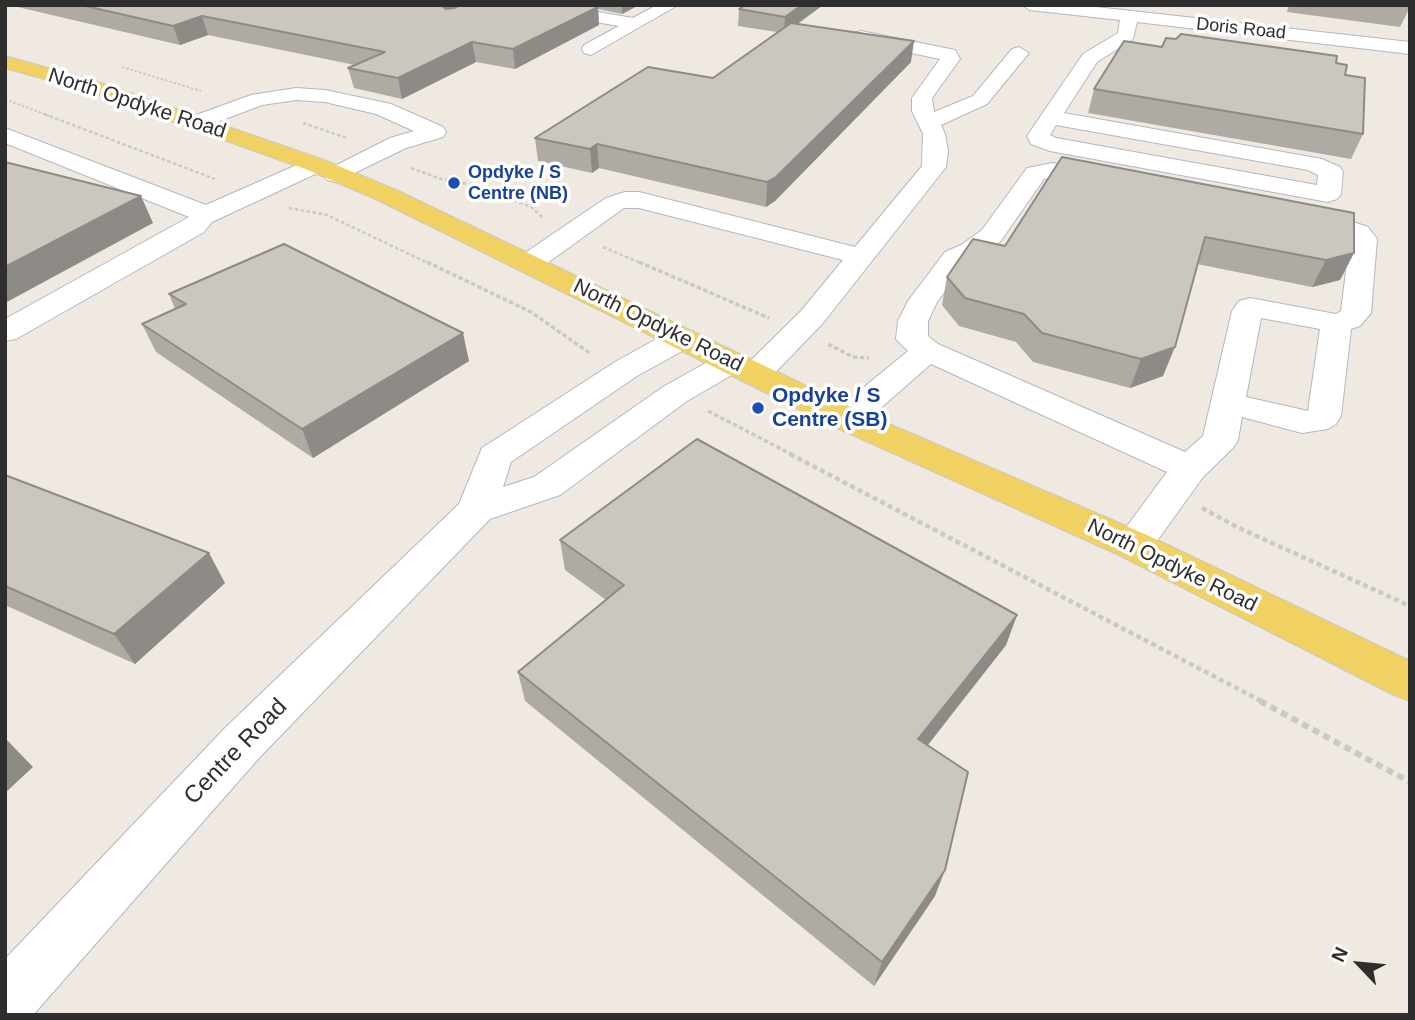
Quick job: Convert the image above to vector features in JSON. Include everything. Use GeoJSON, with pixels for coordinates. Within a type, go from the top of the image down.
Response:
{"type":"FeatureCollection","features":[{"type":"Feature","properties":{"kind":"main road","name":"North Opdyke Road"},"geometry":{"type":"LineString","coordinates":[[5,62],[91,86],[326,170],[387,195],[847,419],[1133,545],[1410,682]]}},
{"type":"Feature","properties":{"kind":"street"},"geometry":{"type":"LineString","coordinates":[[526,5],[636,24]]}},
{"type":"Feature","properties":{"kind":"street"},"geometry":{"type":"LineString","coordinates":[[591,49],[670,5]]}},
{"type":"Feature","properties":{"kind":"street","name":"Doris Road"},"geometry":{"type":"LineString","coordinates":[[1030,5],[1132,29],[1410,48]]}},
{"type":"Feature","properties":{"kind":"street"},"geometry":{"type":"LineString","coordinates":[[1051,117],[1314,164],[1331,172],[1328,194],[1050,144],[1038,136],[1090,58],[1132,29]]}},
{"type":"Feature","properties":{"kind":"street","name":"Centre Road"},"geometry":{"type":"LineString","coordinates":[[476,510],[547,486],[675,394],[743,368],[806,324],[934,167],[934,134],[923,111],[922,98],[950,58],[948,54],[842,34]]}},
{"type":"Feature","properties":{"kind":"street"},"geometry":{"type":"LineString","coordinates":[[1357,64],[1373,44]]}},
{"type":"Feature","properties":{"kind":"street"},"geometry":{"type":"LineString","coordinates":[[928,122],[980,100],[1019,53]]}},
{"type":"Feature","properties":{"kind":"street"},"geometry":{"type":"LineString","coordinates":[[5,332],[195,226],[203,216],[253,194],[435,132],[383,109],[325,96],[296,94],[258,99],[197,123]]}},
{"type":"Feature","properties":{"kind":"street"},"geometry":{"type":"LineString","coordinates":[[5,135],[195,209],[203,216]]}},
{"type":"Feature","properties":{"kind":"street"},"geometry":{"type":"LineString","coordinates":[[1160,192],[1053,170],[1036,173],[991,236],[983,244],[954,258],[913,321],[912,339],[928,351],[1190,468]]}},
{"type":"Feature","properties":{"kind":"street"},"geometry":{"type":"LineString","coordinates":[[529,263],[615,203],[625,200],[639,200],[863,257]]}},
{"type":"Feature","properties":{"kind":"street"},"geometry":{"type":"LineString","coordinates":[[1133,545],[1190,468],[1220,440],[1250,307],[1336,323],[1349,320],[1356,313],[1364,239],[1359,233],[1347,229],[1280,216]]}},
{"type":"Feature","properties":{"kind":"street"},"geometry":{"type":"LineString","coordinates":[[1229,403],[1303,422],[1317,421],[1324,416],[1336,323]]}},
{"type":"Feature","properties":{"kind":"street","name":"Centre Road"},"geometry":{"type":"LineString","coordinates":[[5,1002],[242,743],[476,510],[495,456],[626,369],[682,338]]}},
{"type":"Feature","properties":{"kind":"street"},"geometry":{"type":"LineString","coordinates":[[847,419],[928,351]]}},
{"type":"Feature","properties":{"kind":"path"},"geometry":{"type":"LineString","coordinates":[[5,99],[288,208],[327,215],[531,312],[601,360],[626,369]]}},
{"type":"Feature","properties":{"kind":"path"},"geometry":{"type":"LineString","coordinates":[[293,119],[353,140]]}},
{"type":"Feature","properties":{"kind":"path"},"geometry":{"type":"LineString","coordinates":[[410,168],[441,179],[466,183],[519,202],[531,207],[546,220]]}},
{"type":"Feature","properties":{"kind":"path"},"geometry":{"type":"LineString","coordinates":[[600,246],[779,323]]}},
{"type":"Feature","properties":{"kind":"path"},"geometry":{"type":"LineString","coordinates":[[820,340],[853,357],[877,360]]}},
{"type":"Feature","properties":{"kind":"path"},"geometry":{"type":"LineString","coordinates":[[675,394],[1165,649],[1410,782]]}},
{"type":"Feature","properties":{"kind":"path"},"geometry":{"type":"LineString","coordinates":[[1202,508],[1237,527],[1410,606]]}},
{"type":"Feature","properties":{"kind":"building"},"geometry":{"type":"Polygon","coordinates":[[[81,5],[440,5],[446,9],[460,5],[598,7],[513,49],[472,42],[398,78],[348,68],[385,52],[202,16],[173,26],[81,5]]]}},
{"type":"Feature","properties":{"kind":"building"},"geometry":{"type":"Polygon","coordinates":[[[745,5],[802,5],[785,17],[739,9],[745,5]]]}},
{"type":"Feature","properties":{"kind":"building"},"geometry":{"type":"Polygon","coordinates":[[[791,23],[914,41],[776,177],[767,182],[597,144],[590,149],[535,138],[648,67],[713,78],[791,23]]]}},
{"type":"Feature","properties":{"kind":"building"},"geometry":{"type":"Polygon","coordinates":[[[1181,34],[1337,56],[1336,63],[1347,65],[1345,75],[1365,78],[1363,134],[1094,89],[1124,41],[1162,47],[1166,38],[1176,39],[1181,34]]]}},
{"type":"Feature","properties":{"kind":"building"},"geometry":{"type":"Polygon","coordinates":[[[1062,157],[1354,213],[1354,253],[1326,260],[1205,237],[1175,347],[1141,359],[1042,333],[1024,314],[965,298],[947,277],[973,239],[1005,246],[1062,157]]]}},
{"type":"Feature","properties":{"kind":"building"},"geometry":{"type":"Polygon","coordinates":[[[5,162],[141,196],[5,267],[5,162]]]}},
{"type":"Feature","properties":{"kind":"building"},"geometry":{"type":"Polygon","coordinates":[[[284,244],[463,333],[302,429],[142,324],[186,304],[169,294],[284,244]]]}},
{"type":"Feature","properties":{"kind":"building"},"geometry":{"type":"Polygon","coordinates":[[[697,439],[1017,615],[918,739],[968,772],[945,870],[882,962],[518,672],[624,585],[560,540],[697,439]]]}},
{"type":"Feature","properties":{"kind":"building"},"geometry":{"type":"Polygon","coordinates":[[[5,475],[209,553],[114,634],[5,586],[5,475]]]}},
{"type":"Feature","properties":{"kind":"place","name":"Opdyke / S Centre (NB)"},"geometry":{"type":"Point","coordinates":[454,183]}},
{"type":"Feature","properties":{"kind":"place","name":"Opdyke / S Centre (SB)"},"geometry":{"type":"Point","coordinates":[758,408]}}]}
